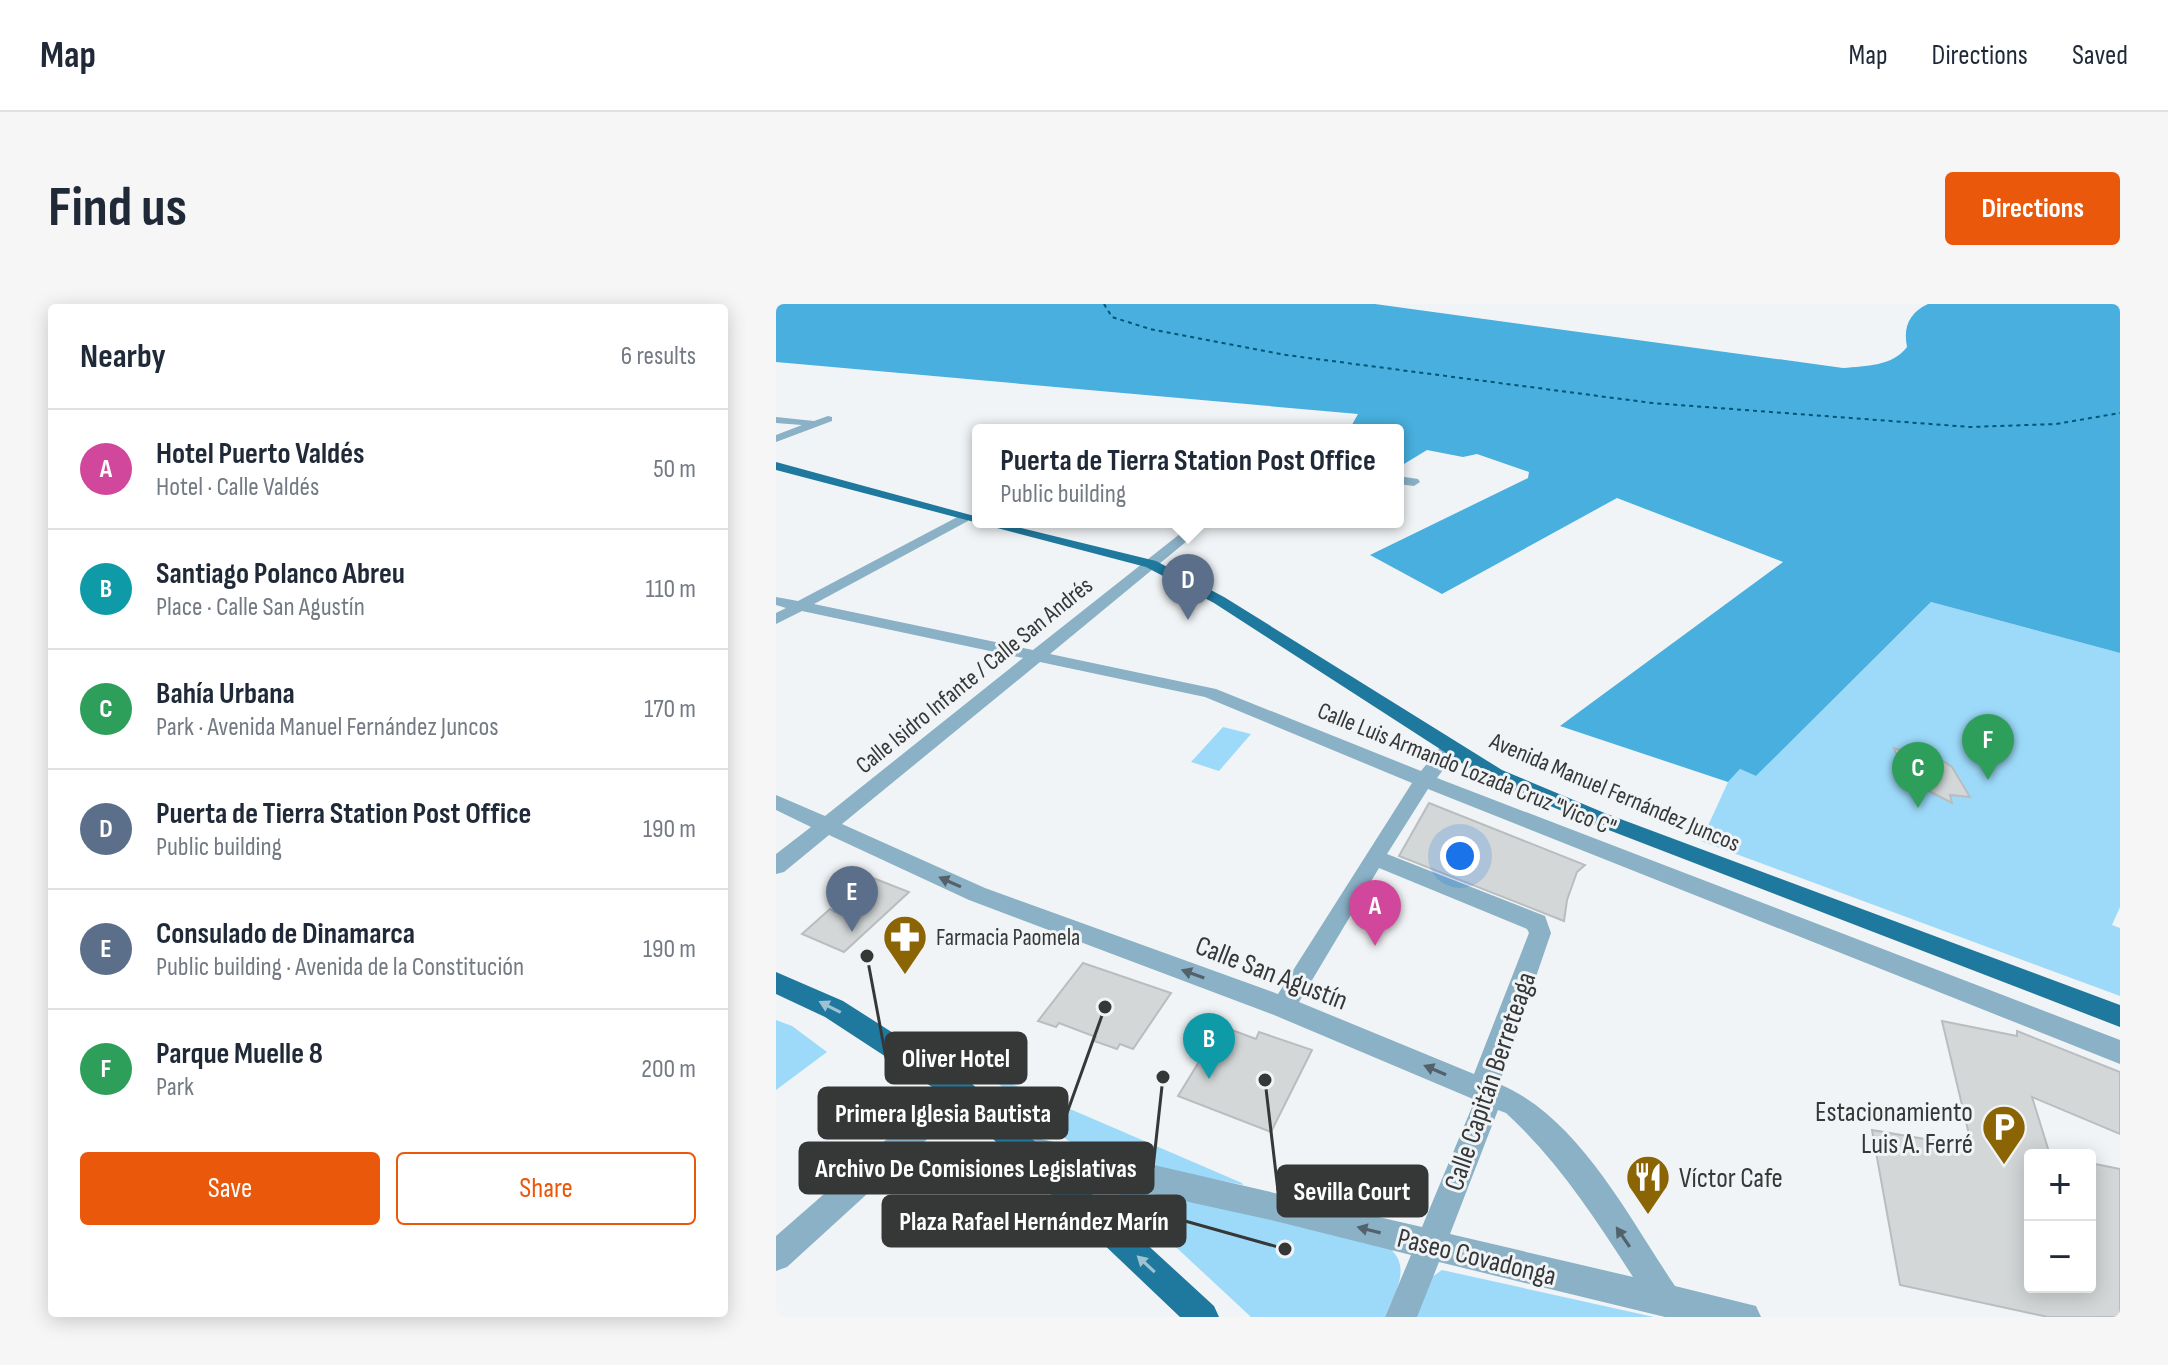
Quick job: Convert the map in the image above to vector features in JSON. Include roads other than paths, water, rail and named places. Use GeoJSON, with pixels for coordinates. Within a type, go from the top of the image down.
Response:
{"type":"FeatureCollection","features":[{"type":"Feature","properties":{"kind":"main road","name":"Avenida Manuel Fernández Juncos"},"geometry":{"type":"LineString","coordinates":[[776,466],[972,519]]}},
{"type":"Feature","properties":{"kind":"main road","name":"Avenida Manuel Fernández Juncos"},"geometry":{"type":"LineString","coordinates":[[1006,528],[1151,564],[1219,600],[1495,775],[1600,819],[2120,1016]]}},
{"type":"Feature","properties":{"kind":"main road"},"geometry":{"type":"LineString","coordinates":[[776,983],[834,1009],[961,1091],[1203,1317]]}},
{"type":"Feature","properties":{"kind":"street"},"geometry":{"type":"LineString","coordinates":[[776,439],[828,419]]}},
{"type":"Feature","properties":{"kind":"street"},"geometry":{"type":"LineString","coordinates":[[776,420],[815,424]]}},
{"type":"Feature","properties":{"kind":"street"},"geometry":{"type":"LineString","coordinates":[[1404,481],[1414,482]]}},
{"type":"Feature","properties":{"kind":"street"},"geometry":{"type":"LineString","coordinates":[[776,619],[972,521]]}},
{"type":"Feature","properties":{"kind":"street","name":"Calle Isidro Infante / Calle San Andrés"},"geometry":{"type":"LineString","coordinates":[[776,866],[1196,528]]}},
{"type":"Feature","properties":{"kind":"street","name":"Calle Luis Armando Lozada Cruz \"Vico C\""},"geometry":{"type":"LineString","coordinates":[[776,601],[1210,693],[2120,1052]]}},
{"type":"Feature","properties":{"kind":"street"},"geometry":{"type":"LineString","coordinates":[[1283,1007],[1424,780],[1450,748]]}},
{"type":"Feature","properties":{"kind":"street","name":"Calle San Agustín"},"geometry":{"type":"LineString","coordinates":[[776,802],[977,894],[1283,1007],[1516,1104],[1536,1120],[1583,1176],[1667,1302]]}},
{"type":"Feature","properties":{"kind":"street","name":"Calle Capitán Berreteaga"},"geometry":{"type":"LineString","coordinates":[[1375,858],[1537,923],[1540,933],[1486,1077],[1486,1107],[1401,1317]]}},
{"type":"Feature","properties":{"kind":"street"},"geometry":{"type":"LineString","coordinates":[[776,1256],[961,1091]]}},
{"type":"Feature","properties":{"kind":"street","name":"Paseo Covadonga"},"geometry":{"type":"LineString","coordinates":[[1023,1148],[1068,1162],[1270,1205],[1667,1302],[1745,1317]]}},
{"type":"Feature","properties":{"kind":"place","name":"Puerta de Tierra Station Post Office"},"geometry":{"type":"Point","coordinates":[1188,620]}},
{"type":"Feature","properties":{"kind":"place","name":"Parque Muelle 8"},"geometry":{"type":"Point","coordinates":[1988,780]}},
{"type":"Feature","properties":{"kind":"place","name":"Bahía Urbana"},"geometry":{"type":"Point","coordinates":[1918,808]}},
{"type":"Feature","properties":{"kind":"place","name":"Consulado de Dinamarca"},"geometry":{"type":"Point","coordinates":[852,932]}},
{"type":"Feature","properties":{"kind":"place","name":"Hotel Puerto Valdés"},"geometry":{"type":"Point","coordinates":[1375,946]}},
{"type":"Feature","properties":{"kind":"place","name":"Oliver Hotel"},"geometry":{"type":"Point","coordinates":[867,956]}},
{"type":"Feature","properties":{"kind":"place","name":"Farmacia Paomela"},"geometry":{"type":"Point","coordinates":[905,976]}},
{"type":"Feature","properties":{"kind":"place","name":"Primera Iglesia Bautista"},"geometry":{"type":"Point","coordinates":[1105,1007]}},
{"type":"Feature","properties":{"kind":"place","name":"Archivo De Comisiones Legislativas"},"geometry":{"type":"Point","coordinates":[1163,1077]}},
{"type":"Feature","properties":{"kind":"place","name":"Santiago Polanco Abreu"},"geometry":{"type":"Point","coordinates":[1209,1079]}},
{"type":"Feature","properties":{"kind":"place","name":"Sevilla Court"},"geometry":{"type":"Point","coordinates":[1265,1080]}},
{"type":"Feature","properties":{"kind":"place","name":"Estacionamiento Luis A. Ferré"},"geometry":{"type":"Point","coordinates":[2004,1166]}},
{"type":"Feature","properties":{"kind":"place","name":"Víctor Cafe"},"geometry":{"type":"Point","coordinates":[1648,1216]}},
{"type":"Feature","properties":{"kind":"place","name":"Plaza Rafael Hernández Marín"},"geometry":{"type":"Point","coordinates":[1285,1249]}}]}
